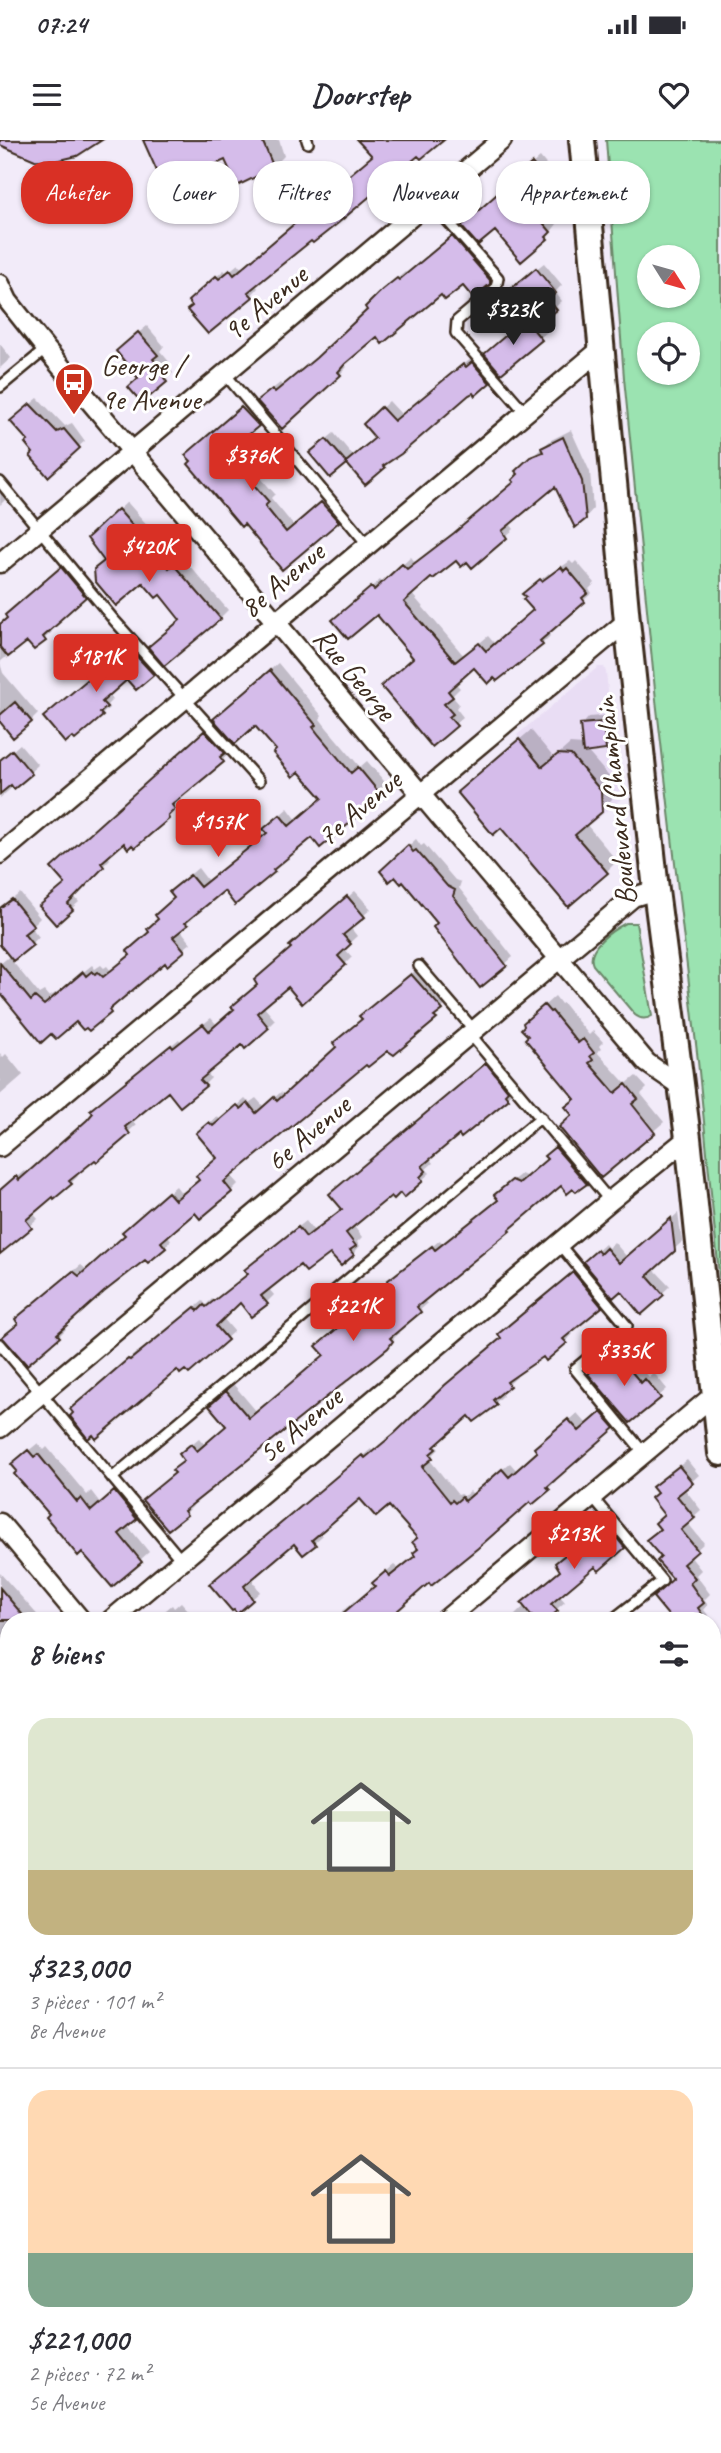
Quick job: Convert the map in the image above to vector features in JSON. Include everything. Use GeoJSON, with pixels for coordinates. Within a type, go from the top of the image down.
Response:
{"type":"FeatureCollection","features":[{"type":"Feature","properties":{"kind":"main road","name":"Boulevard Champlain"},"geometry":{"type":"LineString","coordinates":[[582,140],[627,621],[656,890],[688,1138],[721,1453]]}},
{"type":"Feature","properties":{"kind":"street","name":"9e Avenue"},"geometry":{"type":"LineString","coordinates":[[477,161],[502,140]]}},
{"type":"Feature","properties":{"kind":"street","name":"9e Avenue"},"geometry":{"type":"LineString","coordinates":[[0,563],[403,224]]}},
{"type":"Feature","properties":{"kind":"street","name":"Rue George"},"geometry":{"type":"LineString","coordinates":[[0,284],[8,301],[46,349],[647,1063],[682,1087]]}},
{"type":"Feature","properties":{"kind":"street","name":"8e Avenue"},"geometry":{"type":"LineString","coordinates":[[0,854],[600,350]]}},
{"type":"Feature","properties":{"kind":"street","name":"7e Avenue"},"geometry":{"type":"LineString","coordinates":[[0,1147],[627,621]]}},
{"type":"Feature","properties":{"kind":"street","name":"6e Avenue"},"geometry":{"type":"LineString","coordinates":[[0,1428],[633,897],[656,890]]}},
{"type":"Feature","properties":{"kind":"street","name":"5e Avenue"},"geometry":{"type":"LineString","coordinates":[[121,1612],[688,1138]]}},
{"type":"Feature","properties":{"kind":"street"},"geometry":{"type":"LineString","coordinates":[[454,1612],[715,1394]]}},
{"type":"Feature","properties":{"kind":"street"},"geometry":{"type":"LineString","coordinates":[[0,1523],[74,1612]]}},
{"type":"Feature","properties":{"kind":"lane"},"geometry":{"type":"LineString","coordinates":[[450,224],[498,278],[496,288],[457,321],[456,332],[525,412]]}},
{"type":"Feature","properties":{"kind":"lane"},"geometry":{"type":"LineString","coordinates":[[0,387],[46,349]]}},
{"type":"Feature","properties":{"kind":"lane"},"geometry":{"type":"LineString","coordinates":[[225,374],[368,545]]}},
{"type":"Feature","properties":{"kind":"lane"},"geometry":{"type":"LineString","coordinates":[[0,482],[114,620],[259,781]]}},
{"type":"Feature","properties":{"kind":"lane"},"geometry":{"type":"LineString","coordinates":[[419,965],[610,1201]]}},
{"type":"Feature","properties":{"kind":"lane"},"geometry":{"type":"LineString","coordinates":[[112,1478],[541,1117]]}},
{"type":"Feature","properties":{"kind":"lane"},"geometry":{"type":"LineString","coordinates":[[559,1244],[626,1326],[575,1369],[644,1453]]}},
{"type":"Feature","properties":{"kind":"lane"},"geometry":{"type":"LineString","coordinates":[[0,1344],[182,1561]]}},
{"type":"Feature","properties":{"kind":"lane"},"geometry":{"type":"LineString","coordinates":[[592,1496],[662,1581],[622,1612]]}},
{"type":"Feature","properties":{"kind":"shaded area"},"geometry":{"type":"Polygon","coordinates":[[[598,667],[604,667],[606,672],[620,800],[591,824],[517,735],[598,667]]]}},
{"type":"Feature","properties":{"kind":"green space"},"geometry":{"type":"Polygon","coordinates":[[[606,140],[721,140],[721,1294],[698,1061],[656,700],[624,378],[612,224],[650,224],[650,161],[608,161],[606,140]]]}},
{"type":"Feature","properties":{"kind":"green space"},"geometry":{"type":"Polygon","coordinates":[[[626,923],[636,923],[652,1016],[647,1018],[635,1015],[593,965],[596,946],[626,923]]]}},
{"type":"Feature","properties":{"kind":"building"},"geometry":{"type":"Polygon","coordinates":[[[0,140],[102,140],[77,156],[56,161],[35,160],[0,145],[0,140]]]}},
{"type":"Feature","properties":{"kind":"building"},"geometry":{"type":"Polygon","coordinates":[[[143,140],[262,140],[271,161],[253,161],[253,178],[239,185],[239,161],[152,161],[143,140]]]}},
{"type":"Feature","properties":{"kind":"building"},"geometry":{"type":"Polygon","coordinates":[[[357,140],[444,140],[421,159],[418,156],[412,161],[367,161],[367,199],[353,211],[353,172],[372,156],[357,140]]]}},
{"type":"Feature","properties":{"kind":"building"},"geometry":{"type":"Polygon","coordinates":[[[496,195],[496,224],[544,224],[551,232],[546,237],[548,239],[521,262],[495,231],[478,245],[461,226],[482,224],[482,207],[496,195]]]}},
{"type":"Feature","properties":{"kind":"building"},"geometry":{"type":"Polygon","coordinates":[[[294,224],[337,224],[313,243],[311,241],[248,292],[253,297],[208,334],[187,310],[192,306],[188,301],[216,276],[219,279],[230,270],[234,275],[294,224]]]}},
{"type":"Feature","properties":{"kind":"building"},"geometry":{"type":"Polygon","coordinates":[[[452,236],[490,280],[490,284],[473,298],[463,286],[445,300],[441,295],[382,344],[377,337],[345,364],[338,372],[341,375],[282,429],[257,401],[272,389],[275,392],[316,358],[367,310],[365,307],[382,290],[397,278],[399,280],[452,236]]]}},
{"type":"Feature","properties":{"kind":"building"},"geometry":{"type":"Polygon","coordinates":[[[536,268],[556,293],[548,299],[557,310],[540,323],[512,288],[536,268]]]}},
{"type":"Feature","properties":{"kind":"building"},"geometry":{"type":"Polygon","coordinates":[[[525,319],[542,340],[501,374],[484,354],[525,319]]]}},
{"type":"Feature","properties":{"kind":"building"},"geometry":{"type":"Polygon","coordinates":[[[138,332],[158,355],[153,359],[165,372],[162,375],[167,382],[142,403],[128,387],[138,378],[116,351],[138,332]]]}},
{"type":"Feature","properties":{"kind":"building"},"geometry":{"type":"Polygon","coordinates":[[[472,362],[490,383],[475,396],[473,393],[469,395],[401,454],[383,466],[385,468],[365,485],[347,464],[330,478],[309,453],[326,439],[346,462],[375,438],[363,424],[381,407],[394,421],[463,364],[466,367],[472,362]]]}},
{"type":"Feature","properties":{"kind":"building"},"geometry":{"type":"Polygon","coordinates":[[[30,404],[57,432],[64,429],[80,448],[48,477],[30,456],[33,453],[25,443],[28,441],[10,421],[30,404]]]}},
{"type":"Feature","properties":{"kind":"building"},"geometry":{"type":"Polygon","coordinates":[[[241,407],[259,426],[234,447],[246,461],[242,464],[257,482],[254,485],[269,502],[265,506],[286,532],[321,502],[339,522],[282,570],[244,524],[241,527],[188,464],[191,461],[185,455],[241,407]]]}},
{"type":"Feature","properties":{"kind":"building"},"geometry":{"type":"Polygon","coordinates":[[[563,437],[582,481],[586,519],[575,528],[555,487],[502,531],[507,538],[472,568],[467,562],[461,567],[456,561],[431,578],[404,602],[455,662],[479,643],[486,651],[533,610],[522,594],[561,567],[564,571],[567,568],[588,593],[582,598],[585,602],[540,641],[543,645],[497,681],[494,678],[488,684],[474,668],[448,691],[453,697],[444,704],[453,714],[449,717],[457,726],[432,747],[381,686],[413,658],[377,615],[348,639],[332,620],[371,587],[374,590],[402,564],[407,569],[454,533],[514,482],[512,480],[518,474],[515,471],[530,457],[543,452],[541,448],[563,437]]]}},
{"type":"Feature","properties":{"kind":"building"},"geometry":{"type":"Polygon","coordinates":[[[118,509],[169,568],[173,564],[221,619],[164,666],[148,647],[180,620],[160,595],[156,598],[143,583],[116,606],[95,581],[94,569],[104,561],[87,538],[118,509]]]}},
{"type":"Feature","properties":{"kind":"building"},"geometry":{"type":"Polygon","coordinates":[[[61,567],[86,597],[43,637],[46,641],[34,650],[27,642],[8,657],[0,647],[0,624],[7,618],[5,615],[61,567]]]}},
{"type":"Feature","properties":{"kind":"building"},"geometry":{"type":"Polygon","coordinates":[[[127,646],[154,675],[136,690],[127,680],[102,702],[107,707],[100,713],[103,716],[75,740],[72,737],[65,743],[43,717],[93,675],[89,671],[107,656],[110,660],[127,646]]]}},
{"type":"Feature","properties":{"kind":"building"},"geometry":{"type":"Polygon","coordinates":[[[270,670],[316,725],[313,727],[351,773],[358,767],[382,796],[320,848],[312,838],[235,905],[224,891],[185,923],[188,925],[173,937],[185,951],[167,966],[165,963],[109,1010],[111,1013],[89,1031],[86,1028],[83,1030],[76,1022],[56,1039],[51,1034],[41,1043],[0,993],[0,963],[31,1001],[35,997],[44,1005],[83,972],[86,976],[92,971],[95,974],[98,972],[103,977],[130,955],[127,951],[149,932],[147,929],[158,919],[155,915],[174,898],[169,892],[190,875],[200,887],[267,833],[263,829],[280,815],[289,826],[322,798],[299,772],[293,777],[273,753],[276,750],[255,726],[235,744],[213,719],[270,670]]]}},
{"type":"Feature","properties":{"kind":"building"},"geometry":{"type":"Polygon","coordinates":[[[15,702],[32,722],[13,738],[0,722],[0,715],[15,702]]]}},
{"type":"Feature","properties":{"kind":"building"},"geometry":{"type":"Polygon","coordinates":[[[603,722],[606,750],[583,753],[580,724],[603,722]]]}},
{"type":"Feature","properties":{"kind":"building"},"geometry":{"type":"Polygon","coordinates":[[[204,731],[225,753],[220,757],[224,762],[172,805],[175,809],[168,816],[169,819],[135,848],[132,845],[128,849],[124,843],[101,863],[104,867],[68,904],[73,910],[56,925],[39,906],[65,884],[51,868],[204,731]]]}},
{"type":"Feature","properties":{"kind":"building"},"geometry":{"type":"Polygon","coordinates":[[[519,739],[542,767],[558,754],[571,755],[601,791],[602,812],[575,835],[608,873],[568,907],[501,828],[493,835],[457,792],[519,739]]]}},
{"type":"Feature","properties":{"kind":"building"},"geometry":{"type":"Polygon","coordinates":[[[12,750],[32,774],[14,789],[11,785],[0,794],[0,760],[12,750]]]}},
{"type":"Feature","properties":{"kind":"building"},"geometry":{"type":"Polygon","coordinates":[[[408,845],[413,852],[416,850],[447,886],[455,890],[453,896],[507,966],[480,988],[433,927],[437,923],[403,882],[401,884],[395,877],[389,882],[380,871],[408,845]]]}},
{"type":"Feature","properties":{"kind":"building"},"geometry":{"type":"Polygon","coordinates":[[[347,896],[365,917],[343,935],[351,944],[338,956],[346,965],[302,1004],[288,987],[257,1013],[269,1028],[245,1049],[242,1045],[200,1080],[206,1086],[180,1107],[168,1092],[125,1127],[130,1134],[69,1181],[72,1184],[26,1220],[32,1228],[0,1254],[0,1190],[16,1176],[19,1180],[87,1120],[93,1113],[90,1110],[171,1045],[173,1048],[203,1024],[209,1031],[234,1009],[231,1007],[257,985],[254,980],[347,896]]]}},
{"type":"Feature","properties":{"kind":"building"},"geometry":{"type":"Polygon","coordinates":[[[12,899],[34,926],[24,934],[33,945],[13,961],[0,945],[0,908],[12,899]]]}},
{"type":"Feature","properties":{"kind":"building"},"geometry":{"type":"Polygon","coordinates":[[[411,974],[443,1010],[434,1017],[437,1019],[394,1055],[388,1051],[368,1067],[366,1065],[224,1182],[232,1192],[200,1219],[195,1213],[161,1242],[166,1248],[148,1263],[145,1260],[104,1292],[57,1334],[60,1337],[27,1365],[2,1337],[18,1324],[15,1319],[73,1271],[79,1276],[125,1235],[122,1232],[168,1192],[175,1200],[199,1180],[196,1176],[217,1158],[196,1133],[209,1122],[213,1126],[237,1105],[241,1109],[248,1103],[256,1113],[274,1097],[277,1101],[336,1047],[333,1043],[362,1019],[359,1016],[411,974]]]}},
{"type":"Feature","properties":{"kind":"building"},"geometry":{"type":"Polygon","coordinates":[[[544,1005],[578,1043],[583,1039],[594,1053],[590,1056],[593,1060],[589,1063],[615,1093],[626,1084],[638,1099],[632,1104],[655,1133],[601,1178],[559,1127],[572,1115],[565,1107],[575,1099],[525,1039],[528,1036],[521,1029],[523,1023],[544,1005]]]}},
{"type":"Feature","properties":{"kind":"building"},"geometry":{"type":"Polygon","coordinates":[[[486,1063],[508,1091],[505,1094],[509,1099],[422,1166],[426,1171],[420,1177],[423,1181],[404,1198],[400,1193],[394,1199],[391,1196],[346,1233],[356,1246],[350,1250],[354,1255],[341,1266],[330,1254],[306,1272],[300,1265],[261,1296],[268,1304],[251,1317],[240,1303],[216,1326],[228,1340],[189,1374],[185,1370],[180,1374],[177,1370],[96,1439],[93,1435],[88,1439],[70,1416],[73,1413],[70,1409],[195,1307],[198,1311],[204,1305],[206,1307],[248,1274],[244,1270],[298,1227],[306,1237],[342,1209],[329,1194],[486,1063]]]}},
{"type":"Feature","properties":{"kind":"building"},"geometry":{"type":"Polygon","coordinates":[[[555,1147],[587,1184],[576,1192],[573,1189],[567,1194],[561,1186],[417,1307],[421,1312],[390,1338],[393,1341],[388,1348],[184,1511],[187,1515],[168,1530],[142,1500],[175,1473],[172,1470],[184,1461],[179,1454],[191,1444],[197,1451],[226,1426],[209,1406],[226,1391],[249,1418],[324,1355],[316,1346],[391,1287],[387,1281],[432,1246],[435,1250],[498,1200],[494,1195],[512,1180],[519,1183],[547,1159],[544,1156],[555,1147]]]}},
{"type":"Feature","properties":{"kind":"building"},"geometry":{"type":"Polygon","coordinates":[[[671,1218],[675,1251],[647,1276],[664,1295],[641,1315],[621,1291],[613,1298],[583,1262],[597,1250],[600,1254],[606,1248],[619,1263],[671,1218]]]}},
{"type":"Feature","properties":{"kind":"building"},"geometry":{"type":"Polygon","coordinates":[[[573,1272],[602,1307],[563,1339],[567,1343],[546,1361],[543,1357],[507,1382],[510,1386],[493,1400],[497,1405],[474,1422],[469,1416],[434,1447],[436,1449],[430,1454],[433,1458],[422,1467],[450,1502],[452,1500],[455,1503],[462,1497],[465,1501],[502,1469],[509,1477],[537,1452],[534,1448],[568,1419],[579,1431],[601,1412],[615,1428],[547,1487],[550,1490],[532,1505],[530,1502],[431,1586],[429,1583],[398,1612],[344,1612],[375,1586],[372,1583],[386,1571],[390,1576],[415,1556],[413,1553],[418,1549],[412,1542],[417,1538],[389,1506],[376,1517],[360,1499],[312,1540],[316,1545],[303,1555],[294,1544],[244,1586],[253,1600],[239,1612],[232,1611],[209,1584],[362,1455],[365,1458],[395,1433],[445,1385],[501,1338],[498,1334],[573,1272]]]}},
{"type":"Feature","properties":{"kind":"building"},"geometry":{"type":"Polygon","coordinates":[[[611,1354],[617,1361],[620,1358],[641,1383],[645,1379],[661,1398],[630,1423],[588,1374],[611,1354]]]}},
{"type":"Feature","properties":{"kind":"building"},"geometry":{"type":"Polygon","coordinates":[[[28,1450],[34,1457],[38,1454],[77,1502],[81,1498],[91,1511],[114,1491],[137,1519],[119,1534],[142,1562],[112,1587],[82,1552],[78,1556],[46,1517],[49,1514],[14,1474],[17,1471],[11,1464],[28,1450]]]}},
{"type":"Feature","properties":{"kind":"building"},"geometry":{"type":"Polygon","coordinates":[[[679,1466],[693,1483],[677,1496],[695,1518],[681,1530],[698,1551],[683,1564],[695,1578],[690,1583],[704,1603],[698,1608],[701,1612],[665,1612],[653,1597],[673,1579],[657,1561],[661,1557],[646,1540],[660,1529],[655,1523],[664,1515],[651,1498],[657,1493],[652,1487],[679,1466]]]}},
{"type":"Feature","properties":{"kind":"building"},"geometry":{"type":"Polygon","coordinates":[[[602,1525],[605,1528],[607,1526],[625,1548],[599,1571],[595,1567],[551,1604],[557,1612],[528,1612],[521,1603],[560,1571],[555,1563],[602,1525]]]}},
{"type":"Feature","properties":{"kind":"building"},"geometry":{"type":"Polygon","coordinates":[[[0,1588],[20,1612],[0,1612],[0,1588]]]}},
{"type":"Feature","properties":{"kind":"place","name":"George / 9e Avenue"},"geometry":{"type":"Point","coordinates":[74,416]}}]}
